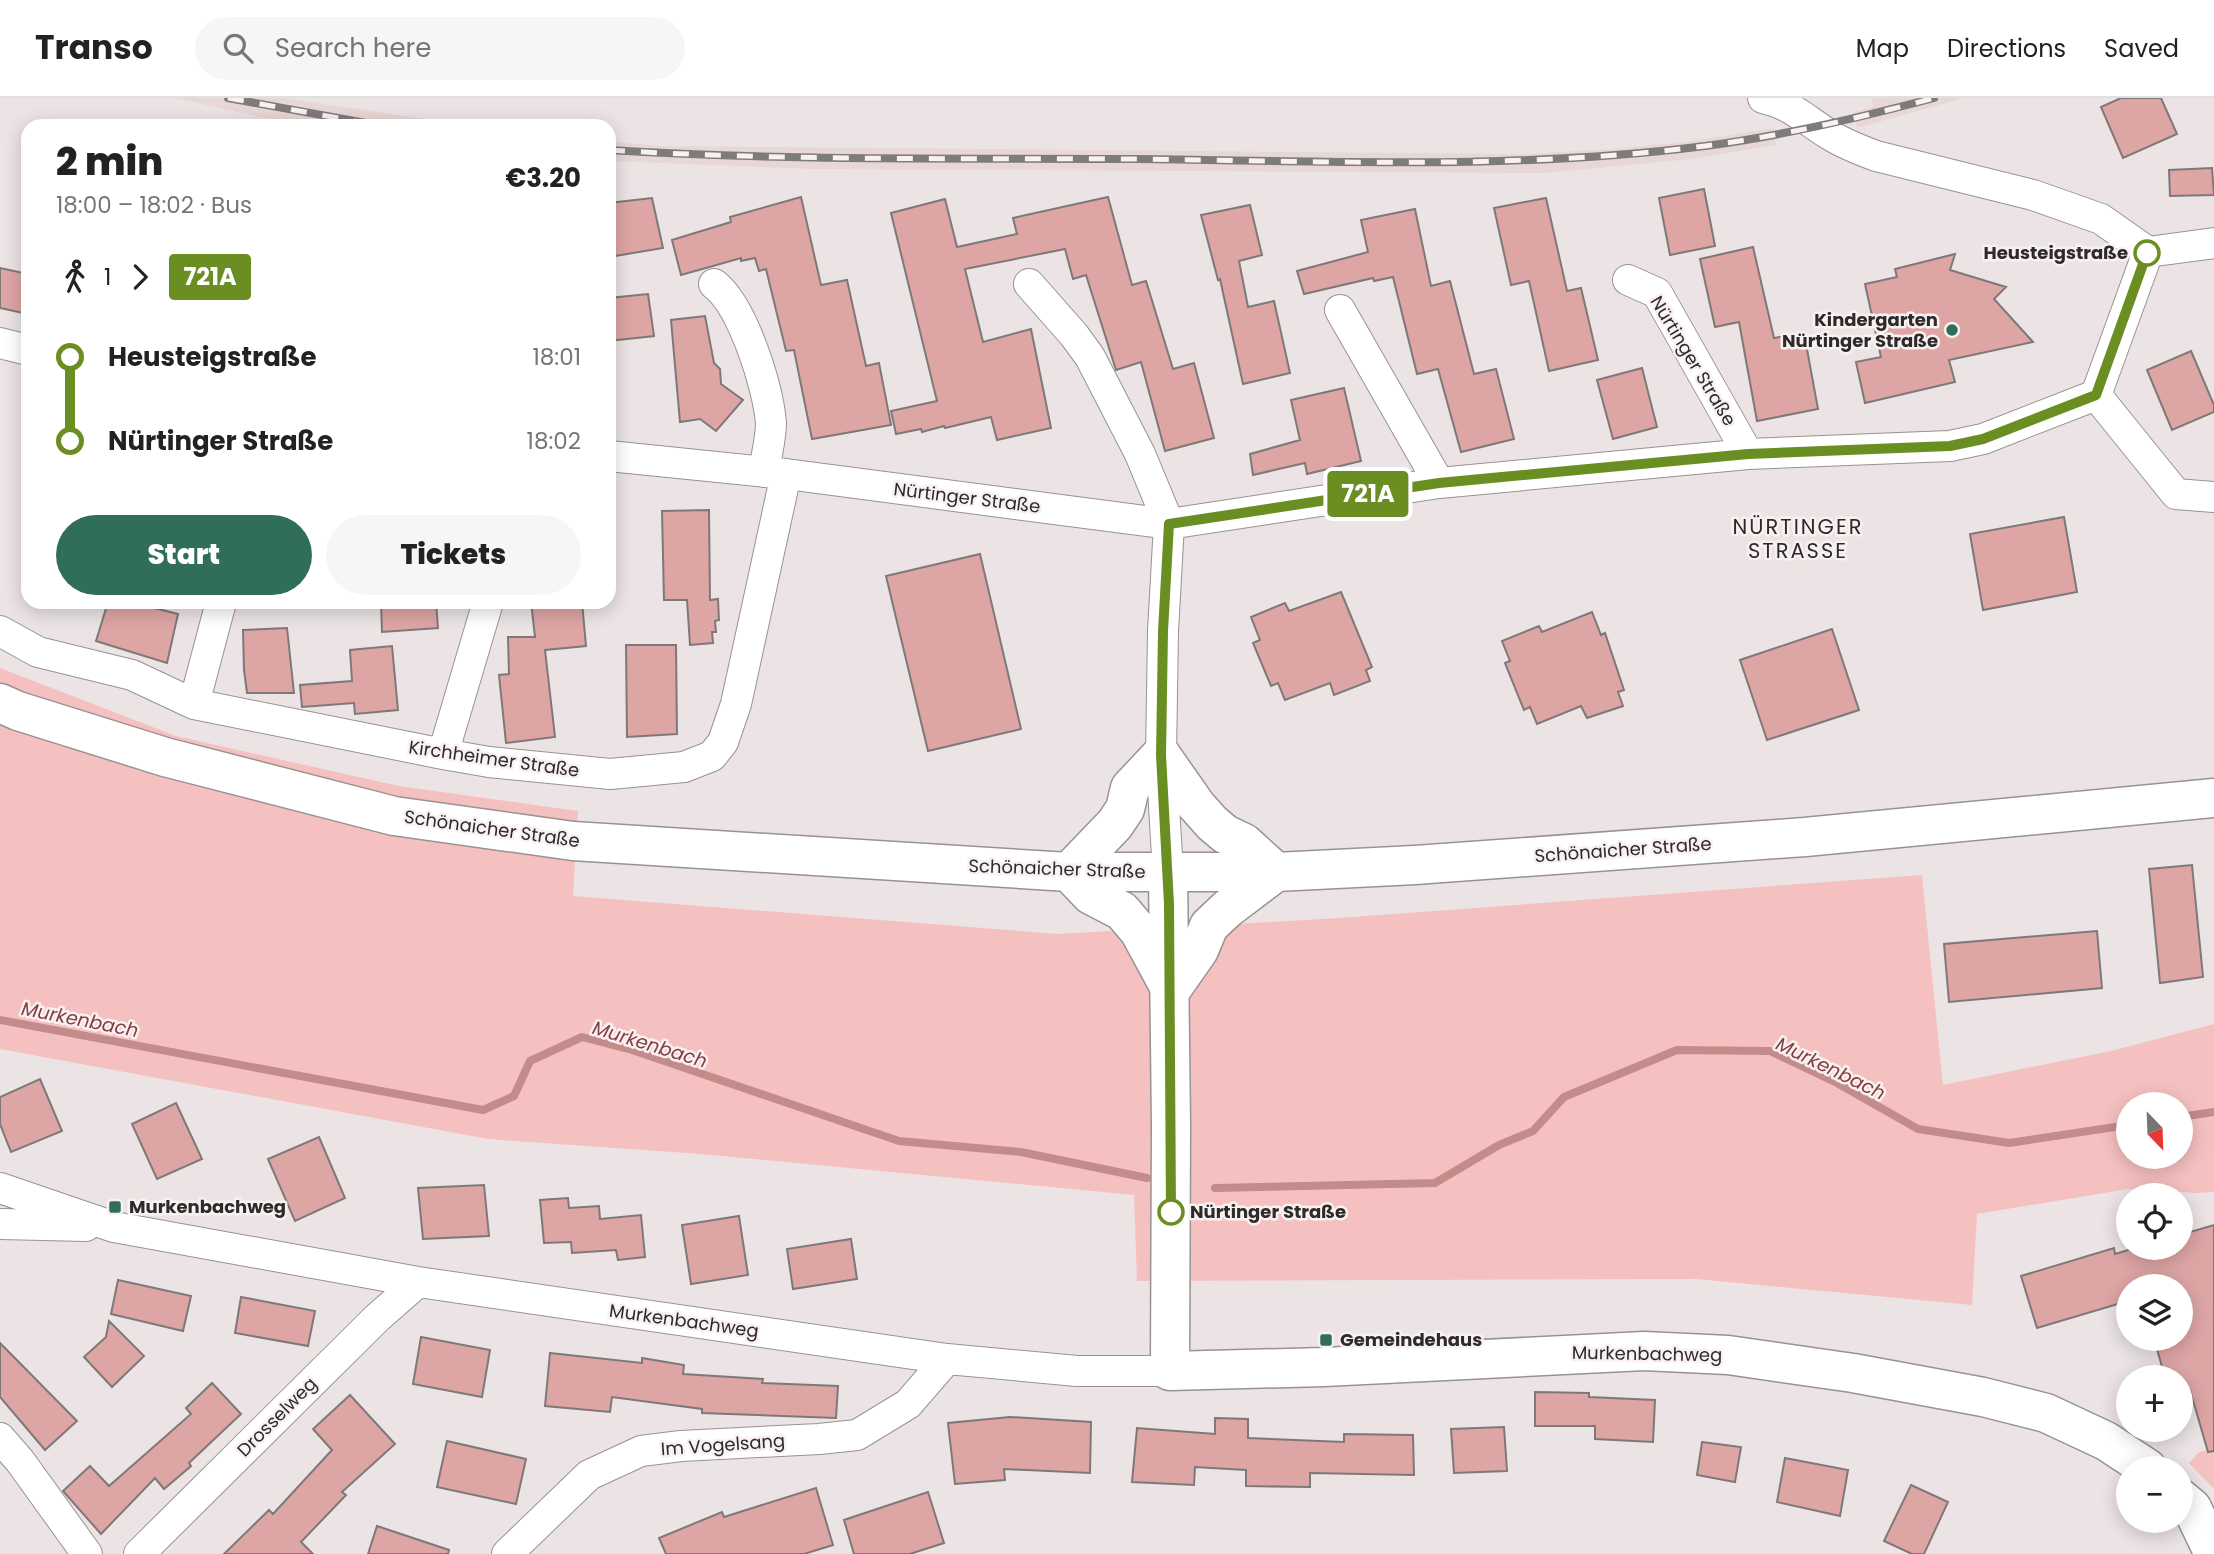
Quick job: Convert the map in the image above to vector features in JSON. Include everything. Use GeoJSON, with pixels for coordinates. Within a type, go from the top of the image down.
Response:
{"type":"FeatureCollection","features":[{"type":"Feature","properties":{"kind":"main road","name":"Schönaicher Straße"},"geometry":{"type":"LineString","coordinates":[[0,703],[165,757],[394,816],[573,841],[1069,872],[1276,872],[1428,864],[1805,837],[2214,798]]}},
{"type":"Feature","properties":{"kind":"main road"},"geometry":{"type":"LineString","coordinates":[[1161,755],[1196,806],[1212,823],[1225,834],[1244,843],[1276,872],[1209,926],[1199,950],[1171,990],[1139,931],[1122,911],[1091,895],[1069,872],[1115,824],[1125,809],[1130,788],[1161,755]]}},
{"type":"Feature","properties":{"kind":"main road"},"geometry":{"type":"LineString","coordinates":[[1168,873],[1171,990],[1170,1371]]}},
{"type":"Feature","properties":{"kind":"main road","name":"Murkenbachweg"},"geometry":{"type":"LineString","coordinates":[[1170,1371],[1324,1367],[1644,1351],[1728,1355],[1865,1375],[1983,1397],[2046,1413],[2106,1441],[2129,1456]]}},
{"type":"Feature","properties":{"kind":"main road"},"geometry":{"type":"LineString","coordinates":[[2193,1510],[2214,1554]]}},
{"type":"Feature","properties":{"kind":"street"},"geometry":{"type":"LineString","coordinates":[[1763,98],[1790,107],[1829,135],[1876,156],[2033,195],[2101,219],[2147,252],[2214,243]]}},
{"type":"Feature","properties":{"kind":"street"},"geometry":{"type":"LineString","coordinates":[[2147,252],[2096,395],[2176,494],[2214,497]]}},
{"type":"Feature","properties":{"kind":"street","name":"Nürtinger Straße"},"geometry":{"type":"LineString","coordinates":[[1628,280],[1657,293],[1748,454]]}},
{"type":"Feature","properties":{"kind":"street"},"geometry":{"type":"LineString","coordinates":[[714,284],[724,292],[740,318],[762,379],[771,424],[775,473]]}},
{"type":"Feature","properties":{"kind":"street"},"geometry":{"type":"LineString","coordinates":[[1029,284],[1090,357],[1140,454],[1169,524],[1163,631],[1161,755],[1168,873]]}},
{"type":"Feature","properties":{"kind":"street"},"geometry":{"type":"LineString","coordinates":[[1340,310],[1439,483]]}},
{"type":"Feature","properties":{"kind":"street"},"geometry":{"type":"LineString","coordinates":[[0,343],[21,349]]}},
{"type":"Feature","properties":{"kind":"street","name":"Nürtinger Straße"},"geometry":{"type":"LineString","coordinates":[[616,457],[775,473],[1169,524],[1439,483],[1748,454],[1950,446],[1983,439],[2096,395]]}},
{"type":"Feature","properties":{"kind":"street","name":"Kirchheimer Straße"},"geometry":{"type":"LineString","coordinates":[[0,631],[38,652],[132,675],[194,704],[443,754],[489,762],[610,774],[684,767],[712,756],[723,742],[736,704],[775,473]]}},
{"type":"Feature","properties":{"kind":"street"},"geometry":{"type":"LineString","coordinates":[[194,704],[219,609]]}},
{"type":"Feature","properties":{"kind":"street"},"geometry":{"type":"LineString","coordinates":[[443,754],[486,609]]}},
{"type":"Feature","properties":{"kind":"street","name":"Murkenbachweg"},"geometry":{"type":"LineString","coordinates":[[0,1188],[114,1227],[418,1282],[947,1359],[1077,1371],[1170,1371]]}},
{"type":"Feature","properties":{"kind":"street"},"geometry":{"type":"LineString","coordinates":[[0,1224],[114,1227]]}},
{"type":"Feature","properties":{"kind":"street","name":"Drosselweg"},"geometry":{"type":"LineString","coordinates":[[139,1554],[377,1318],[418,1282]]}},
{"type":"Feature","properties":{"kind":"street","name":"Im Vogelsang"},"geometry":{"type":"LineString","coordinates":[[507,1554],[589,1475],[641,1451],[857,1435],[908,1404],[947,1359]]}},
{"type":"Feature","properties":{"kind":"street"},"geometry":{"type":"LineString","coordinates":[[0,1438],[20,1461],[87,1554]]}},
{"type":"Feature","properties":{"kind":"shaded area"},"geometry":{"type":"Polygon","coordinates":[[[175,98],[286,98],[424,119],[272,119],[175,98]]]}},
{"type":"Feature","properties":{"kind":"shaded area"},"geometry":{"type":"Polygon","coordinates":[[[1871,98],[1964,98],[1857,128],[1854,112],[1873,107],[1871,98]]]}},
{"type":"Feature","properties":{"kind":"shaded area"},"geometry":{"type":"Polygon","coordinates":[[[1774,128],[1776,145],[1691,159],[1545,173],[814,169],[616,161],[616,142],[658,146],[1528,154],[1686,142],[1774,128]]]}},
{"type":"Feature","properties":{"kind":"shaded area"},"geometry":{"type":"Polygon","coordinates":[[[0,668],[176,736],[399,786],[578,811],[573,896],[1058,934],[1339,918],[1922,875],[1943,1085],[2111,1051],[2214,1024],[2214,1192],[2193,1193],[2193,1183],[2116,1183],[2116,1191],[1977,1214],[1972,1305],[1696,1279],[1137,1281],[1134,1195],[701,1154],[488,1139],[0,1049],[0,668]]]}},
{"type":"Feature","properties":{"kind":"shaded area"},"geometry":{"type":"Polygon","coordinates":[[[2214,1449],[2214,1489],[2193,1467],[2193,1459],[2199,1452],[2214,1449]]]}},
{"type":"Feature","properties":{"kind":"building"},"geometry":{"type":"Polygon","coordinates":[[[2121,98],[2161,98],[2177,134],[2123,158],[2101,107],[2121,98]]]}},
{"type":"Feature","properties":{"kind":"building"},"geometry":{"type":"Polygon","coordinates":[[[2212,168],[2214,195],[2170,196],[2169,170],[2212,168]]]}},
{"type":"Feature","properties":{"kind":"building"},"geometry":{"type":"Polygon","coordinates":[[[1704,189],[1715,246],[1670,255],[1659,198],[1704,189]]]}},
{"type":"Feature","properties":{"kind":"building"},"geometry":{"type":"Polygon","coordinates":[[[801,197],[821,285],[847,280],[866,366],[879,363],[891,425],[812,439],[794,350],[786,351],[766,269],[759,271],[755,258],[741,261],[741,258],[681,275],[672,240],[731,222],[730,217],[801,197]]]}},
{"type":"Feature","properties":{"kind":"building"},"geometry":{"type":"Polygon","coordinates":[[[1108,197],[1132,285],[1146,281],[1173,369],[1194,363],[1214,438],[1165,451],[1141,362],[1116,370],[1086,275],[1073,279],[1065,249],[965,269],[983,342],[1031,329],[1051,428],[997,440],[991,417],[945,428],[944,426],[922,432],[921,429],[896,434],[891,411],[937,401],[891,213],[945,199],[957,247],[1017,234],[1013,218],[1108,197]]]}},
{"type":"Feature","properties":{"kind":"building"},"geometry":{"type":"Polygon","coordinates":[[[652,198],[663,248],[616,256],[616,202],[652,198]]]}},
{"type":"Feature","properties":{"kind":"building"},"geometry":{"type":"Polygon","coordinates":[[[1546,198],[1567,291],[1581,288],[1598,360],[1549,371],[1529,281],[1511,285],[1494,208],[1546,198]]]}},
{"type":"Feature","properties":{"kind":"building"},"geometry":{"type":"Polygon","coordinates":[[[1250,205],[1262,255],[1239,261],[1248,307],[1274,301],[1290,373],[1243,384],[1220,279],[1218,280],[1201,215],[1250,205]]]}},
{"type":"Feature","properties":{"kind":"building"},"geometry":{"type":"Polygon","coordinates":[[[1415,209],[1431,286],[1450,281],[1474,374],[1496,369],[1514,439],[1461,452],[1438,369],[1417,374],[1393,277],[1374,281],[1373,278],[1304,294],[1297,271],[1368,252],[1361,220],[1415,209]]]}},
{"type":"Feature","properties":{"kind":"building"},"geometry":{"type":"Polygon","coordinates":[[[1753,247],[1774,338],[1804,333],[1818,409],[1757,421],[1739,322],[1715,327],[1700,259],[1753,247]]]}},
{"type":"Feature","properties":{"kind":"building","name":"Kindergarten Nürtinger Straße"},"geometry":{"type":"Polygon","coordinates":[[[1955,254],[1950,270],[2006,287],[1994,299],[2033,342],[1949,360],[1955,382],[1865,403],[1856,362],[1881,357],[1865,284],[1897,277],[1895,269],[1955,254]]]}},
{"type":"Feature","properties":{"kind":"building"},"geometry":{"type":"Polygon","coordinates":[[[0,268],[21,272],[21,312],[0,308],[0,268]]]}},
{"type":"Feature","properties":{"kind":"building"},"geometry":{"type":"Polygon","coordinates":[[[648,294],[654,336],[616,340],[616,297],[648,294]]]}},
{"type":"Feature","properties":{"kind":"building"},"geometry":{"type":"Polygon","coordinates":[[[705,316],[714,363],[720,369],[721,384],[743,400],[716,431],[700,419],[680,422],[671,320],[705,316]]]}},
{"type":"Feature","properties":{"kind":"building"},"geometry":{"type":"Polygon","coordinates":[[[2191,351],[2214,405],[2214,412],[2172,430],[2147,370],[2191,351]]]}},
{"type":"Feature","properties":{"kind":"building"},"geometry":{"type":"Polygon","coordinates":[[[1642,368],[1657,427],[1613,439],[1597,380],[1642,368]]]}},
{"type":"Feature","properties":{"kind":"building"},"geometry":{"type":"Polygon","coordinates":[[[1344,388],[1361,461],[1307,474],[1305,463],[1253,475],[1250,454],[1300,440],[1291,400],[1344,388]]]}},
{"type":"Feature","properties":{"kind":"building"},"geometry":{"type":"Polygon","coordinates":[[[709,510],[710,600],[718,599],[719,620],[715,621],[716,632],[712,632],[713,643],[690,645],[687,600],[664,600],[662,511],[709,510]]]}},
{"type":"Feature","properties":{"kind":"building"},"geometry":{"type":"Polygon","coordinates":[[[2064,517],[2077,592],[1983,610],[1970,534],[2064,517]]]}},
{"type":"Feature","properties":{"kind":"building"},"geometry":{"type":"Polygon","coordinates":[[[980,554],[1021,729],[928,751],[886,576],[980,554]]]}},
{"type":"Feature","properties":{"kind":"building"},"geometry":{"type":"Polygon","coordinates":[[[1341,592],[1372,667],[1366,670],[1370,681],[1334,695],[1330,683],[1285,700],[1278,683],[1271,686],[1253,643],[1260,640],[1251,617],[1285,603],[1289,611],[1341,592]]]}},
{"type":"Feature","properties":{"kind":"building"},"geometry":{"type":"Polygon","coordinates":[[[106,609],[158,609],[178,614],[167,663],[96,641],[106,609]]]}},
{"type":"Feature","properties":{"kind":"building"},"geometry":{"type":"Polygon","coordinates":[[[381,609],[437,609],[438,628],[382,632],[381,609]]]}},
{"type":"Feature","properties":{"kind":"building"},"geometry":{"type":"Polygon","coordinates":[[[532,609],[583,609],[586,646],[545,650],[555,737],[506,743],[499,675],[509,674],[508,637],[535,637],[532,609]]]}},
{"type":"Feature","properties":{"kind":"building"},"geometry":{"type":"Polygon","coordinates":[[[1592,612],[1601,635],[1605,633],[1624,690],[1618,692],[1623,706],[1587,718],[1581,706],[1537,724],[1530,707],[1524,710],[1505,663],[1510,661],[1502,641],[1539,626],[1542,632],[1592,612]]]}},
{"type":"Feature","properties":{"kind":"building"},"geometry":{"type":"Polygon","coordinates":[[[287,628],[294,693],[247,693],[243,630],[287,628]]]}},
{"type":"Feature","properties":{"kind":"building"},"geometry":{"type":"Polygon","coordinates":[[[1832,629],[1859,710],[1767,740],[1740,660],[1832,629]]]}},
{"type":"Feature","properties":{"kind":"building"},"geometry":{"type":"Polygon","coordinates":[[[626,645],[676,645],[677,734],[627,737],[626,645]]]}},
{"type":"Feature","properties":{"kind":"building"},"geometry":{"type":"Polygon","coordinates":[[[392,646],[398,710],[355,714],[354,703],[302,707],[300,685],[352,681],[350,650],[392,646]]]}},
{"type":"Feature","properties":{"kind":"building"},"geometry":{"type":"Polygon","coordinates":[[[2192,865],[2203,977],[2160,983],[2149,869],[2192,865]]]}},
{"type":"Feature","properties":{"kind":"building"},"geometry":{"type":"Polygon","coordinates":[[[2097,931],[2102,988],[1949,1002],[1944,944],[2097,931]]]}},
{"type":"Feature","properties":{"kind":"building"},"geometry":{"type":"Polygon","coordinates":[[[40,1079],[62,1131],[11,1152],[0,1124],[0,1097],[40,1079]]]}},
{"type":"Feature","properties":{"kind":"building"},"geometry":{"type":"Polygon","coordinates":[[[176,1103],[202,1159],[157,1179],[132,1124],[176,1103]]]}},
{"type":"Feature","properties":{"kind":"building"},"geometry":{"type":"Polygon","coordinates":[[[319,1137],[345,1198],[295,1221],[268,1159],[319,1137]]]}},
{"type":"Feature","properties":{"kind":"building"},"geometry":{"type":"Polygon","coordinates":[[[484,1185],[489,1236],[423,1239],[418,1188],[484,1185]]]}},
{"type":"Feature","properties":{"kind":"building"},"geometry":{"type":"Polygon","coordinates":[[[568,1198],[569,1208],[599,1206],[600,1219],[641,1215],[645,1257],[618,1260],[616,1250],[572,1253],[571,1242],[544,1243],[540,1200],[568,1198]]]}},
{"type":"Feature","properties":{"kind":"building"},"geometry":{"type":"Polygon","coordinates":[[[739,1216],[748,1275],[691,1284],[682,1225],[739,1216]]]}},
{"type":"Feature","properties":{"kind":"building"},"geometry":{"type":"Polygon","coordinates":[[[2214,1225],[2214,1451],[2208,1452],[2193,1400],[2193,1365],[2162,1365],[2157,1351],[2193,1351],[2193,1274],[2116,1274],[2116,1305],[2037,1328],[2021,1276],[2114,1248],[2116,1260],[2193,1260],[2193,1231],[2214,1225]]]}},
{"type":"Feature","properties":{"kind":"building"},"geometry":{"type":"Polygon","coordinates":[[[851,1239],[857,1279],[793,1289],[787,1249],[851,1239]]]}},
{"type":"Feature","properties":{"kind":"building"},"geometry":{"type":"Polygon","coordinates":[[[118,1280],[191,1296],[183,1331],[111,1314],[118,1280]]]}},
{"type":"Feature","properties":{"kind":"building"},"geometry":{"type":"Polygon","coordinates":[[[241,1297],[315,1311],[308,1346],[235,1333],[241,1297]]]}},
{"type":"Feature","properties":{"kind":"building"},"geometry":{"type":"Polygon","coordinates":[[[109,1321],[144,1356],[112,1387],[84,1357],[106,1337],[109,1321]]]}},
{"type":"Feature","properties":{"kind":"building"},"geometry":{"type":"Polygon","coordinates":[[[421,1337],[490,1350],[482,1397],[413,1384],[421,1337]]]}},
{"type":"Feature","properties":{"kind":"building"},"geometry":{"type":"Polygon","coordinates":[[[0,1343],[77,1421],[45,1450],[0,1397],[0,1343]]]}},
{"type":"Feature","properties":{"kind":"building"},"geometry":{"type":"Polygon","coordinates":[[[550,1353],[642,1363],[642,1358],[684,1365],[683,1374],[763,1379],[762,1383],[838,1386],[836,1418],[702,1413],[702,1409],[612,1397],[610,1412],[545,1406],[550,1353]]]}},
{"type":"Feature","properties":{"kind":"building"},"geometry":{"type":"Polygon","coordinates":[[[212,1383],[241,1414],[189,1463],[191,1466],[164,1489],[155,1478],[101,1534],[63,1491],[90,1466],[109,1486],[191,1414],[186,1408],[212,1383]]]}},
{"type":"Feature","properties":{"kind":"building"},"geometry":{"type":"Polygon","coordinates":[[[1535,1392],[1589,1393],[1589,1397],[1655,1400],[1653,1442],[1595,1439],[1595,1426],[1535,1426],[1535,1392]]]}},
{"type":"Feature","properties":{"kind":"building"},"geometry":{"type":"Polygon","coordinates":[[[350,1395],[395,1444],[342,1492],[346,1495],[301,1542],[313,1554],[224,1554],[269,1510],[273,1514],[332,1450],[313,1429],[350,1395]]]}},
{"type":"Feature","properties":{"kind":"building"},"geometry":{"type":"Polygon","coordinates":[[[1010,1417],[1091,1422],[1090,1473],[1004,1469],[1005,1480],[955,1484],[948,1423],[1010,1417]]]}},
{"type":"Feature","properties":{"kind":"building"},"geometry":{"type":"Polygon","coordinates":[[[1215,1418],[1248,1419],[1248,1438],[1344,1442],[1344,1434],[1413,1435],[1414,1475],[1310,1473],[1310,1487],[1246,1486],[1246,1470],[1195,1467],[1194,1485],[1132,1482],[1137,1428],[1215,1434],[1215,1418]]]}},
{"type":"Feature","properties":{"kind":"building"},"geometry":{"type":"Polygon","coordinates":[[[1504,1427],[1507,1471],[1454,1473],[1451,1429],[1504,1427]]]}},
{"type":"Feature","properties":{"kind":"building"},"geometry":{"type":"Polygon","coordinates":[[[447,1441],[526,1459],[516,1504],[437,1487],[447,1441]]]}},
{"type":"Feature","properties":{"kind":"building"},"geometry":{"type":"Polygon","coordinates":[[[1702,1442],[1741,1447],[1735,1482],[1697,1475],[1702,1442]]]}},
{"type":"Feature","properties":{"kind":"building"},"geometry":{"type":"Polygon","coordinates":[[[1785,1458],[1848,1470],[1840,1516],[1777,1502],[1785,1458]]]}},
{"type":"Feature","properties":{"kind":"building"},"geometry":{"type":"Polygon","coordinates":[[[1911,1485],[1948,1502],[1924,1554],[1912,1554],[1884,1541],[1911,1485]]]}},
{"type":"Feature","properties":{"kind":"building"},"geometry":{"type":"Polygon","coordinates":[[[816,1488],[833,1545],[804,1554],[666,1554],[659,1538],[722,1512],[724,1517],[816,1488]]]}},
{"type":"Feature","properties":{"kind":"building"},"geometry":{"type":"Polygon","coordinates":[[[928,1492],[944,1543],[910,1554],[854,1554],[844,1520],[928,1492]]]}},
{"type":"Feature","properties":{"kind":"building"},"geometry":{"type":"Polygon","coordinates":[[[377,1526],[449,1550],[448,1554],[368,1554],[377,1526]]]}},
{"type":"Feature","properties":{"kind":"waterway","name":"Murkenbach"},"geometry":{"type":"LineString","coordinates":[[0,1020],[483,1110],[514,1096],[530,1061],[582,1037],[632,1050],[899,1141],[1021,1152],[1147,1178]]}},
{"type":"Feature","properties":{"kind":"waterway","name":"Murkenbach"},"geometry":{"type":"LineString","coordinates":[[1215,1188],[1435,1183],[1499,1145],[1533,1131],[1564,1097],[1677,1050],[1770,1051],[1837,1083],[1918,1129],[2009,1143],[2116,1127]]}},
{"type":"Feature","properties":{"kind":"waterway","name":"Murkenbach"},"geometry":{"type":"LineString","coordinates":[[2193,1115],[2214,1112]]}},
{"type":"Feature","properties":{"kind":"railway"},"geometry":{"type":"LineString","coordinates":[[228,98],[344,119]]}},
{"type":"Feature","properties":{"kind":"railway"},"geometry":{"type":"LineString","coordinates":[[616,150],[873,158],[1492,161],[1634,154],[1734,142],[1820,126],[1934,98]]}},
{"type":"Feature","properties":{"kind":"bus line","name":"721A"},"geometry":{"type":"LineString","coordinates":[[1171,1212],[1169,904],[1161,755],[1163,631],[1169,524],[1439,483],[1748,454],[1950,446],[1983,439],[2096,395],[2147,253]]}},
{"type":"Feature","properties":{"kind":"place","name":"Heusteigstraße"},"geometry":{"type":"Point","coordinates":[2147,253]}},
{"type":"Feature","properties":{"kind":"place","name":"Kindergarten Nürtinger Straße"},"geometry":{"type":"Point","coordinates":[1952,330]}},
{"type":"Feature","properties":{"kind":"place","name":"Murkenbachweg"},"geometry":{"type":"Point","coordinates":[115,1207]}},
{"type":"Feature","properties":{"kind":"place","name":"Nürtinger Straße"},"geometry":{"type":"Point","coordinates":[1171,1212]}},
{"type":"Feature","properties":{"kind":"place","name":"Gemeindehaus"},"geometry":{"type":"Point","coordinates":[1326,1340]}},
{"type":"Feature","properties":{"kind":"district","name":"NÜRTINGER STRASSE"},"geometry":{"type":"Point","coordinates":[1798,539]}}]}
